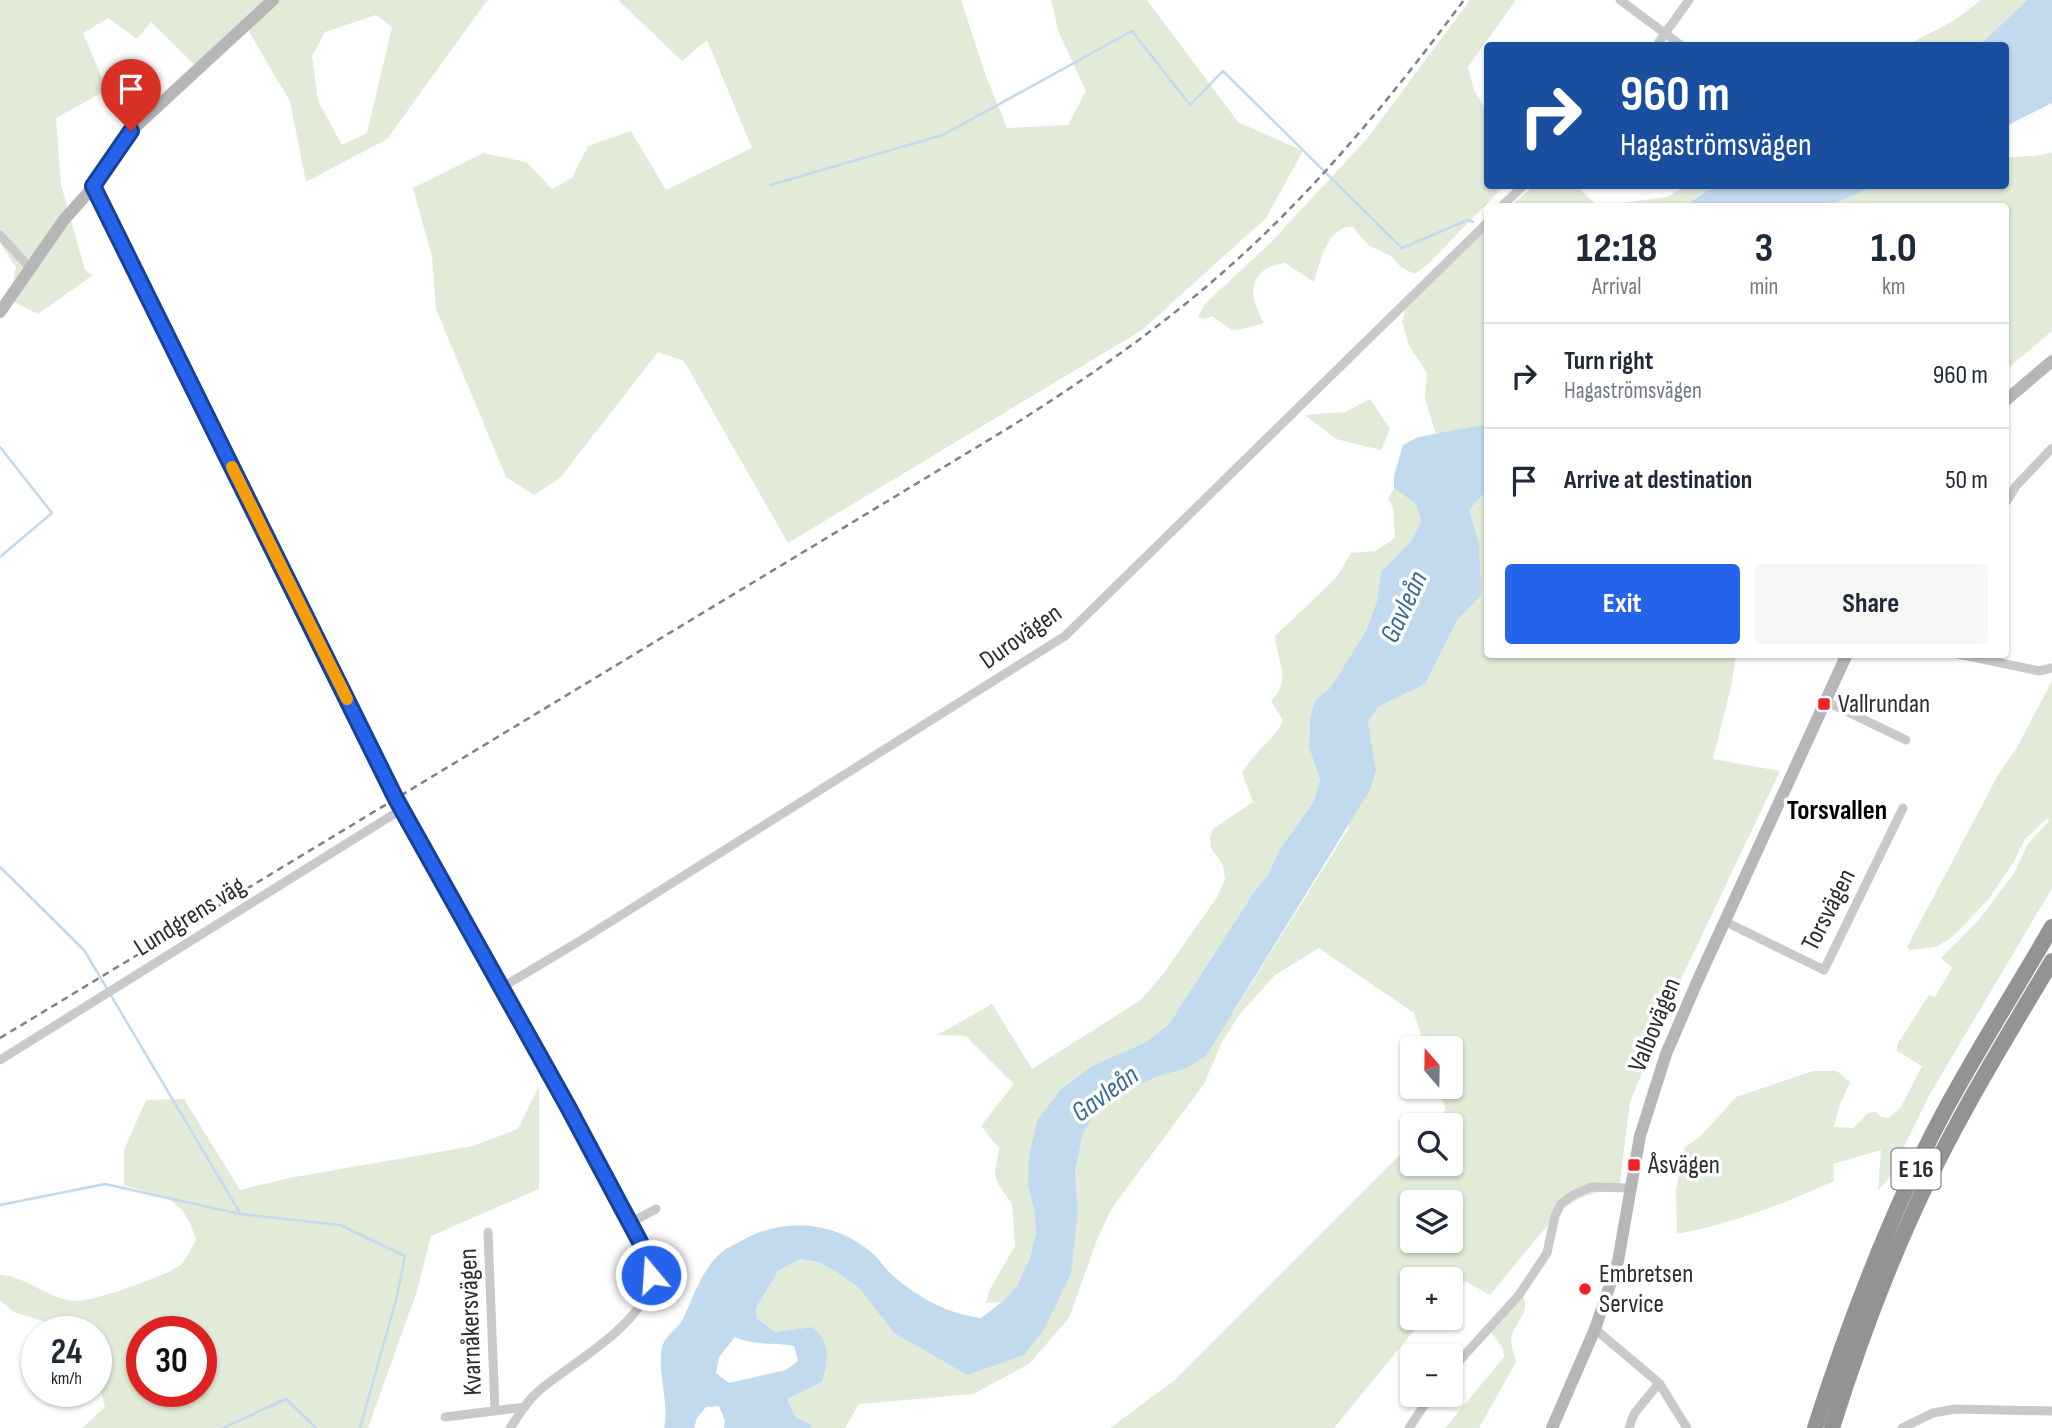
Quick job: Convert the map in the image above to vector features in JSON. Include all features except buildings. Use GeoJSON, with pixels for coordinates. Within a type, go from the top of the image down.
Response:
{"type":"FeatureCollection","features":[{"type":"Feature","properties":{"kind":"highway","name":"E 16"},"geometry":{"type":"LineString","coordinates":[[1815,1428],[1840,1350],[1898,1205],[1944,1113],[2052,928]]}},
{"type":"Feature","properties":{"kind":"highway","name":"E 16"},"geometry":{"type":"LineString","coordinates":[[1832,1428],[1856,1353],[1914,1211],[1959,1121],[2052,961]]}},
{"type":"Feature","properties":{"kind":"main road"},"geometry":{"type":"LineString","coordinates":[[0,312],[131,131],[273,0]]}},
{"type":"Feature","properties":{"kind":"main road"},"geometry":{"type":"LineString","coordinates":[[2009,397],[2052,360]]}},
{"type":"Feature","properties":{"kind":"main road","name":"Valbovägen"},"geometry":{"type":"LineString","coordinates":[[1552,1428],[1595,1329],[1618,1261],[1640,1136],[1658,1074],[1683,1011],[1845,658]]}},
{"type":"Feature","properties":{"kind":"street"},"geometry":{"type":"LineString","coordinates":[[1620,0],[1677,42]]}},
{"type":"Feature","properties":{"kind":"street"},"geometry":{"type":"LineString","coordinates":[[1659,42],[1689,0]]}},
{"type":"Feature","properties":{"kind":"street","name":"Kvarnåkersvägen"},"geometry":{"type":"LineString","coordinates":[[93,186],[402,809],[648,1258],[650,1289],[622,1325],[580,1362],[539,1390],[510,1428]]}},
{"type":"Feature","properties":{"kind":"street"},"geometry":{"type":"LineString","coordinates":[[1505,203],[1520,189]]}},
{"type":"Feature","properties":{"kind":"street","name":"Durovägen"},"geometry":{"type":"LineString","coordinates":[[501,988],[594,933],[1065,635],[1484,226]]}},
{"type":"Feature","properties":{"kind":"street"},"geometry":{"type":"LineString","coordinates":[[0,235],[30,268]]}},
{"type":"Feature","properties":{"kind":"street"},"geometry":{"type":"LineString","coordinates":[[2009,498],[2052,448]]}},
{"type":"Feature","properties":{"kind":"street"},"geometry":{"type":"LineString","coordinates":[[1977,658],[2039,671],[2052,668]]}},
{"type":"Feature","properties":{"kind":"street"},"geometry":{"type":"LineString","coordinates":[[1825,701],[1906,740]]}},
{"type":"Feature","properties":{"kind":"street","name":"Torsvägen"},"geometry":{"type":"LineString","coordinates":[[1724,921],[1824,970],[1903,808]]}},
{"type":"Feature","properties":{"kind":"street","name":"Lundgrens väg"},"geometry":{"type":"LineString","coordinates":[[0,1060],[402,809]]}},
{"type":"Feature","properties":{"kind":"street"},"geometry":{"type":"LineString","coordinates":[[1463,1357],[1519,1295],[1547,1253],[1555,1216],[1561,1204],[1591,1187],[1630,1188]]}},
{"type":"Feature","properties":{"kind":"street"},"geometry":{"type":"LineString","coordinates":[[630,1223],[656,1209]]}},
{"type":"Feature","properties":{"kind":"street","name":"Kvarnåkersvägen"},"geometry":{"type":"LineString","coordinates":[[488,1232],[495,1411]]}},
{"type":"Feature","properties":{"kind":"street"},"geometry":{"type":"LineString","coordinates":[[1595,1329],[1660,1383],[1687,1428]]}},
{"type":"Feature","properties":{"kind":"street"},"geometry":{"type":"LineString","coordinates":[[1629,1428],[1634,1414],[1660,1383]]}},
{"type":"Feature","properties":{"kind":"street","name":"Kvarnåkersvägen"},"geometry":{"type":"LineString","coordinates":[[445,1417],[525,1407]]}},
{"type":"Feature","properties":{"kind":"street"},"geometry":{"type":"LineString","coordinates":[[1409,1428],[1423,1407]]}},
{"type":"Feature","properties":{"kind":"street"},"geometry":{"type":"LineString","coordinates":[[1902,1428],[1933,1413],[1955,1409],[2052,1411]]}},
{"type":"Feature","properties":{"kind":"green space"},"geometry":{"type":"Polygon","coordinates":[[[0,0],[490,0],[387,139],[306,182],[290,101],[245,25],[196,66],[151,22],[137,39],[108,18],[83,33],[107,90],[56,118],[61,185],[85,270],[93,275],[38,314],[10,300],[16,267],[0,243],[0,0]],[[376,15],[325,32],[312,56],[318,101],[342,145],[367,133],[392,27],[376,15]]]}},
{"type":"Feature","properties":{"kind":"green space"},"geometry":{"type":"Polygon","coordinates":[[[618,0],[961,0],[986,76],[1007,128],[1068,125],[1086,91],[1059,33],[1051,0],[1147,0],[1238,122],[1303,151],[1266,218],[1142,330],[788,543],[684,361],[658,352],[560,478],[534,495],[506,477],[436,309],[432,257],[413,188],[483,153],[526,162],[552,189],[572,178],[588,146],[631,131],[666,190],[752,148],[707,40],[682,61],[618,0]]]}},
{"type":"Feature","properties":{"kind":"green space"},"geometry":{"type":"Polygon","coordinates":[[[1470,0],[1516,0],[1468,67],[1474,90],[1484,107],[1484,189],[1501,189],[1487,203],[1484,203],[1484,207],[1427,265],[1414,274],[1401,267],[1391,256],[1368,245],[1353,227],[1345,228],[1337,232],[1326,246],[1314,282],[1285,263],[1272,266],[1257,277],[1253,293],[1264,323],[1232,330],[1212,316],[1204,319],[1198,317],[1205,304],[1271,242],[1366,140],[1470,0]]]}},
{"type":"Feature","properties":{"kind":"green space"},"geometry":{"type":"Polygon","coordinates":[[[1981,0],[2027,0],[1984,41],[1913,42],[1955,20],[1981,0]]]}},
{"type":"Feature","properties":{"kind":"green space"},"geometry":{"type":"Polygon","coordinates":[[[2052,152],[2052,331],[2009,367],[2009,203],[1835,203],[1868,189],[2009,189],[2009,158],[2052,152]]]}},
{"type":"Feature","properties":{"kind":"green space"},"geometry":{"type":"Polygon","coordinates":[[[1530,189],[1579,189],[1595,203],[1514,203],[1530,189]]]}},
{"type":"Feature","properties":{"kind":"green space"},"geometry":{"type":"Polygon","coordinates":[[[1681,189],[1710,189],[1689,203],[1621,203],[1667,197],[1681,189]]]}},
{"type":"Feature","properties":{"kind":"green space"},"geometry":{"type":"Polygon","coordinates":[[[1484,231],[1484,425],[1436,434],[1425,399],[1427,373],[1409,345],[1402,322],[1406,307],[1484,231]]]}},
{"type":"Feature","properties":{"kind":"green space"},"geometry":{"type":"Polygon","coordinates":[[[1370,399],[1390,429],[1381,450],[1336,439],[1305,415],[1345,412],[1370,399]]]}},
{"type":"Feature","properties":{"kind":"green space"},"geometry":{"type":"Polygon","coordinates":[[[1394,488],[1416,504],[1421,521],[1412,540],[1381,572],[1377,601],[1366,631],[1330,688],[1315,700],[1310,717],[1309,748],[1320,779],[1314,801],[1278,852],[1269,874],[1256,889],[1169,1024],[1146,1042],[1092,1066],[1061,1089],[1028,1185],[1036,1232],[1030,1258],[1017,1286],[1002,1302],[986,1303],[989,1291],[1015,1246],[1012,1204],[998,1184],[995,1173],[999,1148],[981,1126],[1014,1084],[966,1036],[937,1035],[992,1004],[1032,1069],[1141,1000],[1164,973],[1217,897],[1225,879],[1223,865],[1211,848],[1210,837],[1213,829],[1253,802],[1242,773],[1276,733],[1283,720],[1271,701],[1278,693],[1282,677],[1275,636],[1336,578],[1351,553],[1376,551],[1395,538],[1393,508],[1388,499],[1394,488]]]}},
{"type":"Feature","properties":{"kind":"green space"},"geometry":{"type":"Polygon","coordinates":[[[1484,493],[1484,658],[1736,658],[1713,759],[1780,771],[1683,975],[1630,1102],[1619,1190],[1580,1198],[1560,1210],[1490,1295],[1463,1282],[1463,1267],[1400,1267],[1400,1330],[1414,1330],[1400,1344],[1334,1428],[1110,1428],[1175,1380],[1400,1155],[1400,1176],[1463,1176],[1463,1113],[1443,1113],[1446,1110],[1442,1099],[1463,1099],[1463,1036],[1421,1036],[1414,1013],[1319,948],[1275,975],[1239,1015],[1221,1044],[1204,1084],[1112,1208],[1098,1237],[1069,1318],[1029,1364],[973,1394],[859,1404],[845,1428],[811,1428],[811,1425],[796,1417],[787,1399],[822,1382],[812,1327],[775,1332],[757,1318],[756,1308],[778,1271],[800,1259],[818,1262],[835,1271],[859,1288],[894,1333],[967,1375],[1078,1210],[1075,1172],[1083,1134],[1096,1111],[1126,1091],[1158,1076],[1185,1069],[1233,1013],[1348,829],[1370,744],[1368,722],[1378,707],[1425,684],[1458,619],[1480,595],[1479,542],[1469,510],[1484,493]]]}},
{"type":"Feature","properties":{"kind":"green space"},"geometry":{"type":"Polygon","coordinates":[[[2052,681],[2052,888],[1930,1094],[1888,1179],[1878,1191],[1881,1150],[1833,1164],[1834,1181],[1796,1198],[1737,1219],[1677,1234],[1676,1191],[1684,1148],[1701,1136],[1736,1097],[1813,1071],[1837,1071],[1850,1082],[1834,1127],[1853,1128],[1868,1113],[1876,1112],[1881,1117],[1889,1118],[1901,1107],[1922,1066],[1897,1051],[1897,1045],[1929,995],[1935,997],[1952,968],[1941,958],[1978,921],[2014,873],[2028,844],[2049,821],[2048,818],[2025,839],[2013,863],[1988,900],[1952,937],[1936,947],[1910,950],[1907,947],[1998,775],[2016,749],[2052,681]]]}},
{"type":"Feature","properties":{"kind":"green space"},"geometry":{"type":"Polygon","coordinates":[[[539,1086],[539,1189],[431,1236],[417,1291],[368,1428],[82,1428],[105,1407],[112,1407],[112,1316],[27,1316],[14,1312],[0,1300],[0,1275],[19,1279],[56,1297],[76,1301],[113,1293],[144,1282],[178,1267],[183,1262],[196,1240],[185,1214],[170,1200],[124,1185],[124,1150],[146,1100],[184,1099],[240,1190],[289,1178],[473,1146],[518,1129],[539,1086]]]}},
{"type":"Feature","properties":{"kind":"green space"},"geometry":{"type":"Polygon","coordinates":[[[1521,1294],[1524,1311],[1511,1338],[1516,1362],[1479,1428],[1445,1428],[1504,1357],[1503,1348],[1491,1332],[1521,1294]]]}},
{"type":"Feature","properties":{"kind":"water"},"geometry":{"type":"Polygon","coordinates":[[[2027,0],[2052,0],[2052,103],[2009,124],[2009,42],[1980,42],[2027,0]]]}},
{"type":"Feature","properties":{"kind":"water"},"geometry":{"type":"Polygon","coordinates":[[[1710,189],[1868,189],[1835,203],[1689,203],[1710,189]]]}},
{"type":"Feature","properties":{"kind":"water","name":"Gavleån"},"geometry":{"type":"Polygon","coordinates":[[[1484,425],[1484,493],[1469,510],[1479,542],[1481,595],[1458,619],[1425,684],[1378,707],[1368,722],[1376,770],[1370,790],[1206,1056],[1185,1069],[1158,1076],[1126,1091],[1096,1111],[1083,1134],[1075,1172],[1078,1210],[1071,1274],[1043,1331],[1024,1355],[967,1375],[894,1333],[859,1288],[835,1271],[818,1262],[800,1259],[778,1271],[756,1308],[757,1318],[775,1332],[812,1327],[826,1345],[827,1359],[822,1382],[787,1399],[796,1417],[811,1425],[811,1428],[724,1428],[725,1421],[719,1406],[706,1407],[697,1418],[694,1428],[664,1428],[661,1363],[663,1344],[683,1319],[709,1266],[727,1248],[757,1234],[772,1228],[805,1225],[836,1232],[869,1250],[888,1271],[919,1295],[943,1308],[968,1316],[981,1318],[1017,1286],[1030,1258],[1036,1232],[1028,1185],[1029,1156],[1037,1121],[1061,1089],[1092,1066],[1146,1042],[1169,1024],[1256,889],[1269,874],[1278,852],[1314,801],[1320,779],[1309,748],[1310,717],[1315,700],[1330,688],[1366,631],[1377,601],[1381,572],[1412,540],[1421,521],[1416,504],[1394,488],[1394,476],[1403,445],[1418,437],[1484,425]],[[735,1337],[719,1357],[716,1373],[729,1383],[786,1370],[798,1361],[794,1346],[756,1343],[735,1337]]]}},
{"type":"Feature","properties":{"kind":"waterway"},"geometry":{"type":"LineString","coordinates":[[770,185],[943,135],[1132,31],[1190,105],[1223,71],[1402,248],[1468,220],[1473,222]]}},
{"type":"Feature","properties":{"kind":"waterway"},"geometry":{"type":"LineString","coordinates":[[0,447],[52,513],[0,557]]}},
{"type":"Feature","properties":{"kind":"waterway"},"geometry":{"type":"LineString","coordinates":[[0,867],[84,950],[240,1213]]}},
{"type":"Feature","properties":{"kind":"waterway"},"geometry":{"type":"LineString","coordinates":[[0,1205],[105,1184],[240,1214],[340,1225],[405,1256],[396,1300],[360,1428]]}},
{"type":"Feature","properties":{"kind":"waterway"},"geometry":{"type":"LineString","coordinates":[[223,1428],[286,1399],[316,1428]]}},
{"type":"Feature","properties":{"kind":"railway"},"geometry":{"type":"LineString","coordinates":[[0,1038],[1015,424],[1121,353],[1221,274],[1288,211],[1380,108],[1464,0]]}},
{"type":"Feature","properties":{"kind":"slow traffic"},"geometry":{"type":"LineString","coordinates":[[232,467],[347,699]]}},
{"type":"Feature","properties":{"kind":"place","name":"Vallrundan"},"geometry":{"type":"Point","coordinates":[1824,704]}},
{"type":"Feature","properties":{"kind":"place","name":"Åsvägen"},"geometry":{"type":"Point","coordinates":[1634,1165]}},
{"type":"Feature","properties":{"kind":"place","name":"Embretsen Service"},"geometry":{"type":"Point","coordinates":[1585,1289]}},
{"type":"Feature","properties":{"kind":"district","name":"Torsvallen"},"geometry":{"type":"Point","coordinates":[1837,810]}},
{"type":"Feature","properties":{"kind":"route"},"geometry":{"type":"LineString","coordinates":[[131,131],[93,186],[396,799],[567,1105],[648,1258],[651,1275]]}}]}
